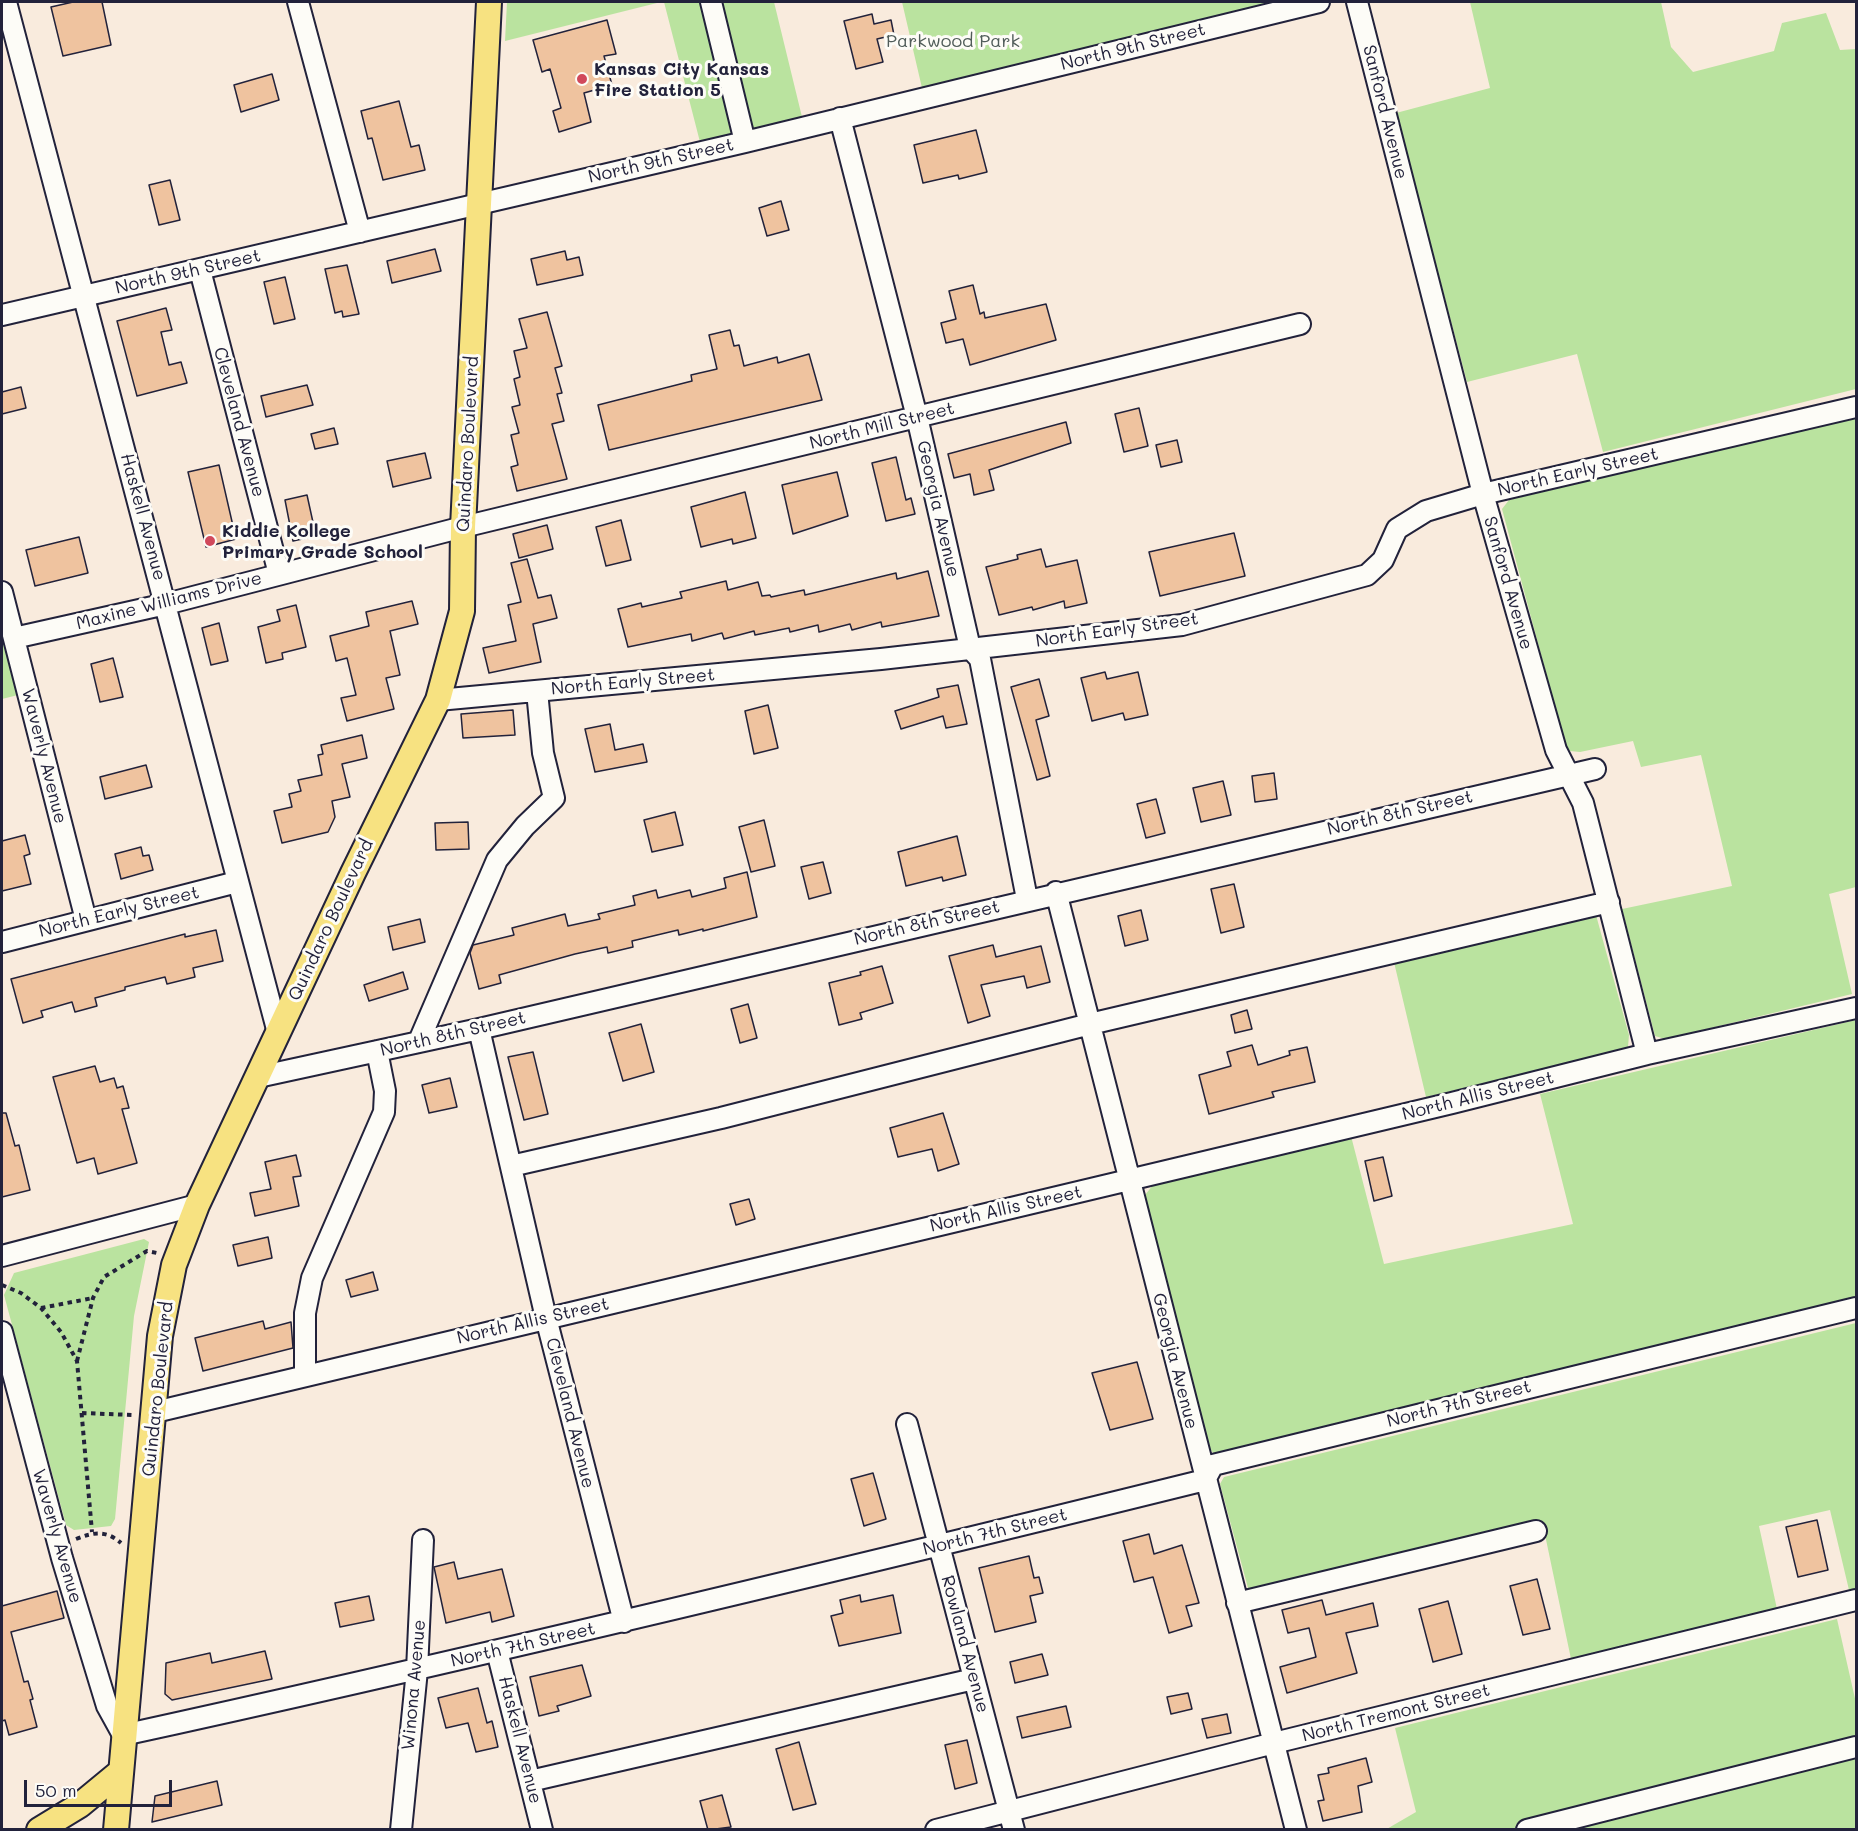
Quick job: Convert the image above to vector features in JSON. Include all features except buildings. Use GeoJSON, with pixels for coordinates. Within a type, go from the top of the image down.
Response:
{"type":"FeatureCollection","features":[{"type":"Feature","properties":{"kind":"main road","name":"Quindaro Boulevard"},"geometry":{"type":"LineString","coordinates":[[116,1830],[160,1336],[174,1265],[197,1205],[438,700],[462,611],[489,2]]}},
{"type":"Feature","properties":{"kind":"main road"},"geometry":{"type":"LineString","coordinates":[[39,1830],[80,1805],[120,1772]]}},
{"type":"Feature","properties":{"kind":"street","name":"Haskell Avenue"},"geometry":{"type":"LineString","coordinates":[[6,2],[278,1033]]}},
{"type":"Feature","properties":{"kind":"street"},"geometry":{"type":"LineString","coordinates":[[298,2],[360,232]]}},
{"type":"Feature","properties":{"kind":"street"},"geometry":{"type":"LineString","coordinates":[[711,2],[745,142]]}},
{"type":"Feature","properties":{"kind":"street","name":"North 9th Street"},"geometry":{"type":"LineString","coordinates":[[2,315],[745,142],[1319,2]]}},
{"type":"Feature","properties":{"kind":"street","name":"Sanford Avenue"},"geometry":{"type":"LineString","coordinates":[[1357,2],[1483,494],[1556,750],[1583,803],[1647,1054]]}},
{"type":"Feature","properties":{"kind":"street","name":"Georgia Avenue"},"geometry":{"type":"LineString","coordinates":[[840,118],[917,417],[970,648],[980,659],[1027,900]]}},
{"type":"Feature","properties":{"kind":"street","name":"Cleveland Avenue"},"geometry":{"type":"LineString","coordinates":[[200,270],[279,574]]}},
{"type":"Feature","properties":{"kind":"street","name":"North Mill Street"},"geometry":{"type":"LineString","coordinates":[[464,526],[1300,324]]}},
{"type":"Feature","properties":{"kind":"street","name":"North Early Street"},"geometry":{"type":"LineString","coordinates":[[438,700],[881,659],[1182,625],[1367,575],[1383,560],[1397,529],[1426,511],[1483,494],[1857,407]]}},
{"type":"Feature","properties":{"kind":"street","name":"Maxine Williams Drive"},"geometry":{"type":"LineString","coordinates":[[14,638],[166,604],[464,526]]}},
{"type":"Feature","properties":{"kind":"street","name":"Waverly Avenue"},"geometry":{"type":"LineString","coordinates":[[2,592],[86,920]]}},
{"type":"Feature","properties":{"kind":"street"},"geometry":{"type":"LineString","coordinates":[[419,1041],[497,860],[525,825],[554,798],[543,753],[537,691]]}},
{"type":"Feature","properties":{"kind":"street","name":"North 8th Street"},"geometry":{"type":"LineString","coordinates":[[258,1077],[479,1029],[1056,892],[1595,769]]}},
{"type":"Feature","properties":{"kind":"street","name":"North Early Street"},"geometry":{"type":"LineString","coordinates":[[2,942],[237,882]]}},
{"type":"Feature","properties":{"kind":"street","name":"Georgia Avenue"},"geometry":{"type":"LineString","coordinates":[[1056,892],[1204,1480],[1296,1830]]}},
{"type":"Feature","properties":{"kind":"street"},"geometry":{"type":"LineString","coordinates":[[511,1166],[721,1118],[1090,1024],[1609,902]]}},
{"type":"Feature","properties":{"kind":"street","name":"North Allis Street"},"geometry":{"type":"LineString","coordinates":[[155,1412],[1647,1054],[1857,1008]]}},
{"type":"Feature","properties":{"kind":"street","name":"Cleveland Avenue"},"geometry":{"type":"LineString","coordinates":[[479,1029],[546,1318],[624,1622]]}},
{"type":"Feature","properties":{"kind":"street"},"geometry":{"type":"LineString","coordinates":[[305,1376],[305,1313],[312,1278],[384,1112],[385,1091],[377,1051]]}},
{"type":"Feature","properties":{"kind":"street"},"geometry":{"type":"LineString","coordinates":[[2,1256],[197,1205]]}},
{"type":"Feature","properties":{"kind":"street","name":"North 7th Street"},"geometry":{"type":"LineString","coordinates":[[123,1735],[417,1670],[939,1546],[1204,1480],[1214,1465],[1857,1308]]}},
{"type":"Feature","properties":{"kind":"street","name":"Waverly Avenue"},"geometry":{"type":"LineString","coordinates":[[2,1332],[62,1558],[107,1706],[123,1735]]}},
{"type":"Feature","properties":{"kind":"street","name":"Rowland Avenue"},"geometry":{"type":"LineString","coordinates":[[907,1424],[1012,1821]]}},
{"type":"Feature","properties":{"kind":"street"},"geometry":{"type":"LineString","coordinates":[[1237,1603],[1536,1531]]}},
{"type":"Feature","properties":{"kind":"street","name":"Winona Avenue"},"geometry":{"type":"LineString","coordinates":[[401,1830],[417,1670],[423,1540]]}},
{"type":"Feature","properties":{"kind":"street","name":"North Tremont Street"},"geometry":{"type":"LineString","coordinates":[[936,1830],[1012,1821],[1274,1743],[1857,1600]]}},
{"type":"Feature","properties":{"kind":"street","name":"Haskell Avenue"},"geometry":{"type":"LineString","coordinates":[[497,1651],[542,1830]]}},
{"type":"Feature","properties":{"kind":"street"},"geometry":{"type":"LineString","coordinates":[[530,1780],[974,1678]]}},
{"type":"Feature","properties":{"kind":"street"},"geometry":{"type":"LineString","coordinates":[[1527,1830],[1857,1747]]}},
{"type":"Feature","properties":{"kind":"path"},"geometry":{"type":"LineString","coordinates":[[92,1532],[77,1361],[93,1298],[104,1277],[147,1251]]}},
{"type":"Feature","properties":{"kind":"path"},"geometry":{"type":"LineString","coordinates":[[2,1286],[21,1293],[41,1308],[61,1332],[77,1361]]}},
{"type":"Feature","properties":{"kind":"path"},"geometry":{"type":"LineString","coordinates":[[41,1308],[93,1298]]}},
{"type":"Feature","properties":{"kind":"path"},"geometry":{"type":"LineString","coordinates":[[82,1413],[104,1414]]}},
{"type":"Feature","properties":{"kind":"path"},"geometry":{"type":"LineString","coordinates":[[62,1558],[76,1539],[92,1532],[108,1534],[120,1541],[140,1564]]}},
{"type":"Feature","properties":{"kind":"green space"},"geometry":{"type":"Polygon","coordinates":[[[507,2],[661,2],[505,41],[507,2]]]}},
{"type":"Feature","properties":{"kind":"green space"},"geometry":{"type":"Polygon","coordinates":[[[664,2],[774,2],[802,117],[700,142],[664,2]]]}},
{"type":"Feature","properties":{"kind":"green space","name":"Parkwood Park"},"geometry":{"type":"Polygon","coordinates":[[[902,2],[1274,2],[922,88],[902,2]]]}},
{"type":"Feature","properties":{"kind":"green space"},"geometry":{"type":"Polygon","coordinates":[[[1470,2],[1661,2],[1671,47],[1693,72],[1774,51],[1782,23],[1826,13],[1840,50],[1856,49],[1856,389],[1603,452],[1577,354],[1467,382],[1396,113],[1490,88],[1470,2]]]}},
{"type":"Feature","properties":{"kind":"green space"},"geometry":{"type":"Polygon","coordinates":[[[1856,418],[1856,887],[1829,894],[1852,994],[1665,1039],[1655,1036],[1622,909],[1732,886],[1701,755],[1641,767],[1633,741],[1580,752],[1570,751],[1565,744],[1502,509],[1509,500],[1856,418]]]}},
{"type":"Feature","properties":{"kind":"green space"},"geometry":{"type":"Polygon","coordinates":[[[2,629],[18,695],[2,699],[2,629]]]}},
{"type":"Feature","properties":{"kind":"green space"},"geometry":{"type":"Polygon","coordinates":[[[1596,915],[1629,1035],[1628,1047],[1616,1053],[1426,1097],[1393,958],[1596,915]]]}},
{"type":"Feature","properties":{"kind":"green space"},"geometry":{"type":"Polygon","coordinates":[[[1856,1020],[1856,1298],[1215,1455],[1209,1448],[1145,1195],[1153,1185],[1351,1136],[1384,1264],[1573,1224],[1540,1094],[1856,1020]]]}},
{"type":"Feature","properties":{"kind":"green space"},"geometry":{"type":"Polygon","coordinates":[[[144,1239],[149,1242],[134,1316],[115,1519],[111,1526],[74,1530],[66,1525],[4,1295],[14,1273],[144,1239]]]}},
{"type":"Feature","properties":{"kind":"green space"},"geometry":{"type":"Polygon","coordinates":[[[1856,1323],[1856,1589],[1849,1590],[1830,1510],[1759,1526],[1777,1609],[1571,1659],[1544,1530],[1258,1592],[1248,1588],[1220,1484],[1224,1477],[1856,1323]]]}},
{"type":"Feature","properties":{"kind":"green space"},"geometry":{"type":"Polygon","coordinates":[[[1837,1619],[1856,1703],[1856,1829],[1385,1830],[1416,1812],[1395,1728],[1837,1619]]]}},
{"type":"Feature","properties":{"kind":"place","name":"Kansas City Kansas Fire Station 5"},"geometry":{"type":"Point","coordinates":[582,79]}},
{"type":"Feature","properties":{"kind":"place","name":"Kiddie Kollege Primary Grade School"},"geometry":{"type":"Point","coordinates":[210,541]}}]}
